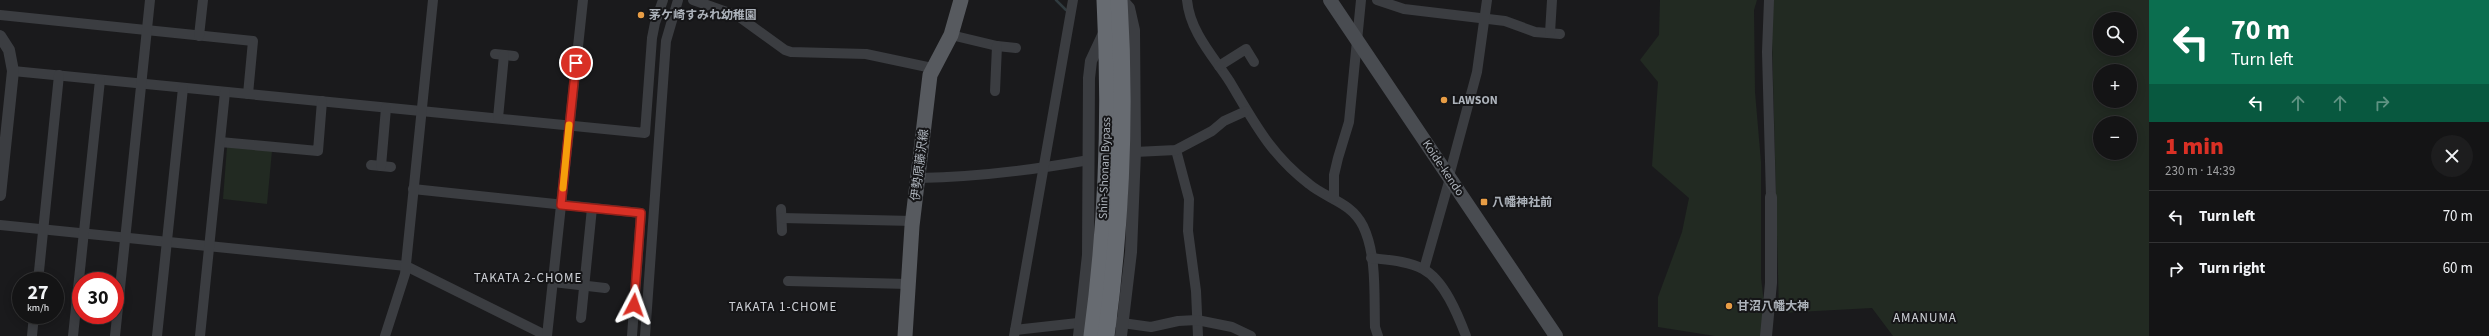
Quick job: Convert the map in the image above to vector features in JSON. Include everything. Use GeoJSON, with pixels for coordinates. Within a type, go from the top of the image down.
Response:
{"type":"FeatureCollection","features":[{"type":"Feature","properties":{"kind":"highway","name":"Shin-Shonan Bypass"},"geometry":{"type":"LineString","coordinates":[[1092,336],[1105,197],[1108,82],[1106,0]]}},
{"type":"Feature","properties":{"kind":"highway","name":"Shin-Shonan Bypass"},"geometry":{"type":"LineString","coordinates":[[1106,336],[1120,173],[1122,86],[1120,0]]}},
{"type":"Feature","properties":{"kind":"main road","name":"伊勢原藤沢線"},"geometry":{"type":"LineString","coordinates":[[905,336],[913,221],[932,68],[951,34],[962,0]]}},
{"type":"Feature","properties":{"kind":"main road","name":"Koide-kendo"},"geometry":{"type":"LineString","coordinates":[[1330,0],[1556,336]]}},
{"type":"Feature","properties":{"kind":"street"},"geometry":{"type":"LineString","coordinates":[[115,336],[150,0]]}},
{"type":"Feature","properties":{"kind":"street"},"geometry":{"type":"LineString","coordinates":[[199,36],[203,0]]}},
{"type":"Feature","properties":{"kind":"street"},"geometry":{"type":"LineString","coordinates":[[385,336],[406,266],[433,0]]}},
{"type":"Feature","properties":{"kind":"street"},"geometry":{"type":"LineString","coordinates":[[0,226],[406,266],[547,336],[583,0]]}},
{"type":"Feature","properties":{"kind":"street"},"geometry":{"type":"LineString","coordinates":[[13,71],[645,133],[652,38],[655,23],[663,0]]}},
{"type":"Feature","properties":{"kind":"street"},"geometry":{"type":"LineString","coordinates":[[645,336],[666,42],[678,0]]}},
{"type":"Feature","properties":{"kind":"street"},"geometry":{"type":"LineString","coordinates":[[694,0],[738,16],[785,50],[866,54],[932,68]]}},
{"type":"Feature","properties":{"kind":"street"},"geometry":{"type":"LineString","coordinates":[[1073,0],[1014,333],[1081,322],[1123,322],[1151,327],[1178,321],[1197,320],[1232,327],[1251,336]]}},
{"type":"Feature","properties":{"kind":"street"},"geometry":{"type":"LineString","coordinates":[[1079,336],[1088,255],[1086,221],[1089,160],[1089,78],[1091,61],[1107,25],[1106,0]]}},
{"type":"Feature","properties":{"kind":"street"},"geometry":{"type":"LineString","coordinates":[[1120,0],[1129,8],[1134,30],[1135,152],[1131,252],[1121,336]]}},
{"type":"Feature","properties":{"kind":"street"},"geometry":{"type":"LineString","coordinates":[[1187,0],[1190,19],[1196,32],[1219,66],[1260,134],[1283,161],[1309,185],[1348,206],[1362,224],[1371,258],[1375,327],[1378,336]]}},
{"type":"Feature","properties":{"kind":"street"},"geometry":{"type":"LineString","coordinates":[[1334,198],[1334,175],[1349,122],[1356,37],[1361,0]]}},
{"type":"Feature","properties":{"kind":"street"},"geometry":{"type":"LineString","coordinates":[[1377,0],[1404,9],[1516,24],[1535,32],[1555,33],[1552,0]]}},
{"type":"Feature","properties":{"kind":"street"},"geometry":{"type":"LineString","coordinates":[[1424,269],[1450,177],[1477,72],[1487,0]]}},
{"type":"Feature","properties":{"kind":"street"},"geometry":{"type":"LineString","coordinates":[[1766,336],[1771,283],[1771,197],[1767,52],[1769,0]]}},
{"type":"Feature","properties":{"kind":"street"},"geometry":{"type":"LineString","coordinates":[[0,15],[253,41],[248,94]]}},
{"type":"Feature","properties":{"kind":"street"},"geometry":{"type":"LineString","coordinates":[[951,34],[997,46],[1016,48]]}},
{"type":"Feature","properties":{"kind":"street"},"geometry":{"type":"LineString","coordinates":[[0,36],[9,50],[13,71],[2,151],[0,195]]}},
{"type":"Feature","properties":{"kind":"street"},"geometry":{"type":"LineString","coordinates":[[995,91],[997,46]]}},
{"type":"Feature","properties":{"kind":"street"},"geometry":{"type":"LineString","coordinates":[[1219,66],[1246,49],[1254,62]]}},
{"type":"Feature","properties":{"kind":"street"},"geometry":{"type":"LineString","coordinates":[[498,118],[504,55]]}},
{"type":"Feature","properties":{"kind":"street"},"geometry":{"type":"LineString","coordinates":[[39,272],[59,76]]}},
{"type":"Feature","properties":{"kind":"street"},"geometry":{"type":"LineString","coordinates":[[73,336],[100,80]]}},
{"type":"Feature","properties":{"kind":"street"},"geometry":{"type":"LineString","coordinates":[[157,336],[183,88]]}},
{"type":"Feature","properties":{"kind":"street"},"geometry":{"type":"LineString","coordinates":[[200,336],[225,92]]}},
{"type":"Feature","properties":{"kind":"street"},"geometry":{"type":"LineString","coordinates":[[220,142],[318,151],[322,102]]}},
{"type":"Feature","properties":{"kind":"street"},"geometry":{"type":"LineString","coordinates":[[381,166],[386,108]]}},
{"type":"Feature","properties":{"kind":"street"},"geometry":{"type":"LineString","coordinates":[[1135,152],[1176,150],[1212,131],[1224,121],[1246,111]]}},
{"type":"Feature","properties":{"kind":"street"},"geometry":{"type":"LineString","coordinates":[[1176,150],[1189,199],[1188,231],[1198,336]]}},
{"type":"Feature","properties":{"kind":"street"},"geometry":{"type":"LineString","coordinates":[[919,178],[1044,168],[1089,160]]}},
{"type":"Feature","properties":{"kind":"street"},"geometry":{"type":"LineString","coordinates":[[413,189],[641,213],[632,336]]}},
{"type":"Feature","properties":{"kind":"street"},"geometry":{"type":"LineString","coordinates":[[581,318],[592,208]]}},
{"type":"Feature","properties":{"kind":"street"},"geometry":{"type":"LineString","coordinates":[[782,231],[782,214],[913,221]]}},
{"type":"Feature","properties":{"kind":"street"},"geometry":{"type":"LineString","coordinates":[[1371,258],[1395,261],[1424,269],[1442,288],[1466,336]]}},
{"type":"Feature","properties":{"kind":"street"},"geometry":{"type":"LineString","coordinates":[[788,281],[908,284]]}},
{"type":"Feature","properties":{"kind":"street"},"geometry":{"type":"LineString","coordinates":[[553,282],[605,288]]}},
{"type":"Feature","properties":{"kind":"street"},"geometry":{"type":"LineString","coordinates":[[32,336],[33,324]]}},
{"type":"Feature","properties":{"kind":"shaded area"},"geometry":{"type":"Polygon","coordinates":[[[1660,0],[1757,0],[1754,10],[1755,92],[1761,162],[1761,278],[1768,336],[1715,336],[1658,327],[1658,297],[1682,232],[1689,198],[1652,166],[1658,82],[1640,60],[1659,35],[1660,0]]]}},
{"type":"Feature","properties":{"kind":"shaded area"},"geometry":{"type":"Polygon","coordinates":[[[1771,0],[2149,0],[2149,336],[1893,336],[1872,308],[1779,313],[1771,0]]]}},
{"type":"Feature","properties":{"kind":"shaded area"},"geometry":{"type":"Polygon","coordinates":[[[227,147],[272,151],[267,204],[223,199],[227,147]]]}},
{"type":"Feature","properties":{"kind":"waterway"},"geometry":{"type":"LineString","coordinates":[[1056,0],[1066,10]]}},
{"type":"Feature","properties":{"kind":"slow traffic"},"geometry":{"type":"LineString","coordinates":[[563,188],[569,125]]}},
{"type":"Feature","properties":{"kind":"place","name":"茅ケ崎すみれ幼稚園"},"geometry":{"type":"Point","coordinates":[641,15]}},
{"type":"Feature","properties":{"kind":"place","name":"LAWSON"},"geometry":{"type":"Point","coordinates":[1444,100]}},
{"type":"Feature","properties":{"kind":"place","name":"八幡神社前"},"geometry":{"type":"Point","coordinates":[1484,202]}},
{"type":"Feature","properties":{"kind":"place","name":"甘沼八幡大神"},"geometry":{"type":"Point","coordinates":[1729,306]}},
{"type":"Feature","properties":{"kind":"district","name":"TAKATA 2-CHOME"},"geometry":{"type":"Point","coordinates":[528,278]}},
{"type":"Feature","properties":{"kind":"district","name":"TAKATA 1-CHOME"},"geometry":{"type":"Point","coordinates":[783,307]}},
{"type":"Feature","properties":{"kind":"district","name":"AMANUMA"},"geometry":{"type":"Point","coordinates":[1925,318]}},
{"type":"Feature","properties":{"kind":"route"},"geometry":{"type":"LineString","coordinates":[[576,63],[561,205],[641,213],[634,305]]}}]}
